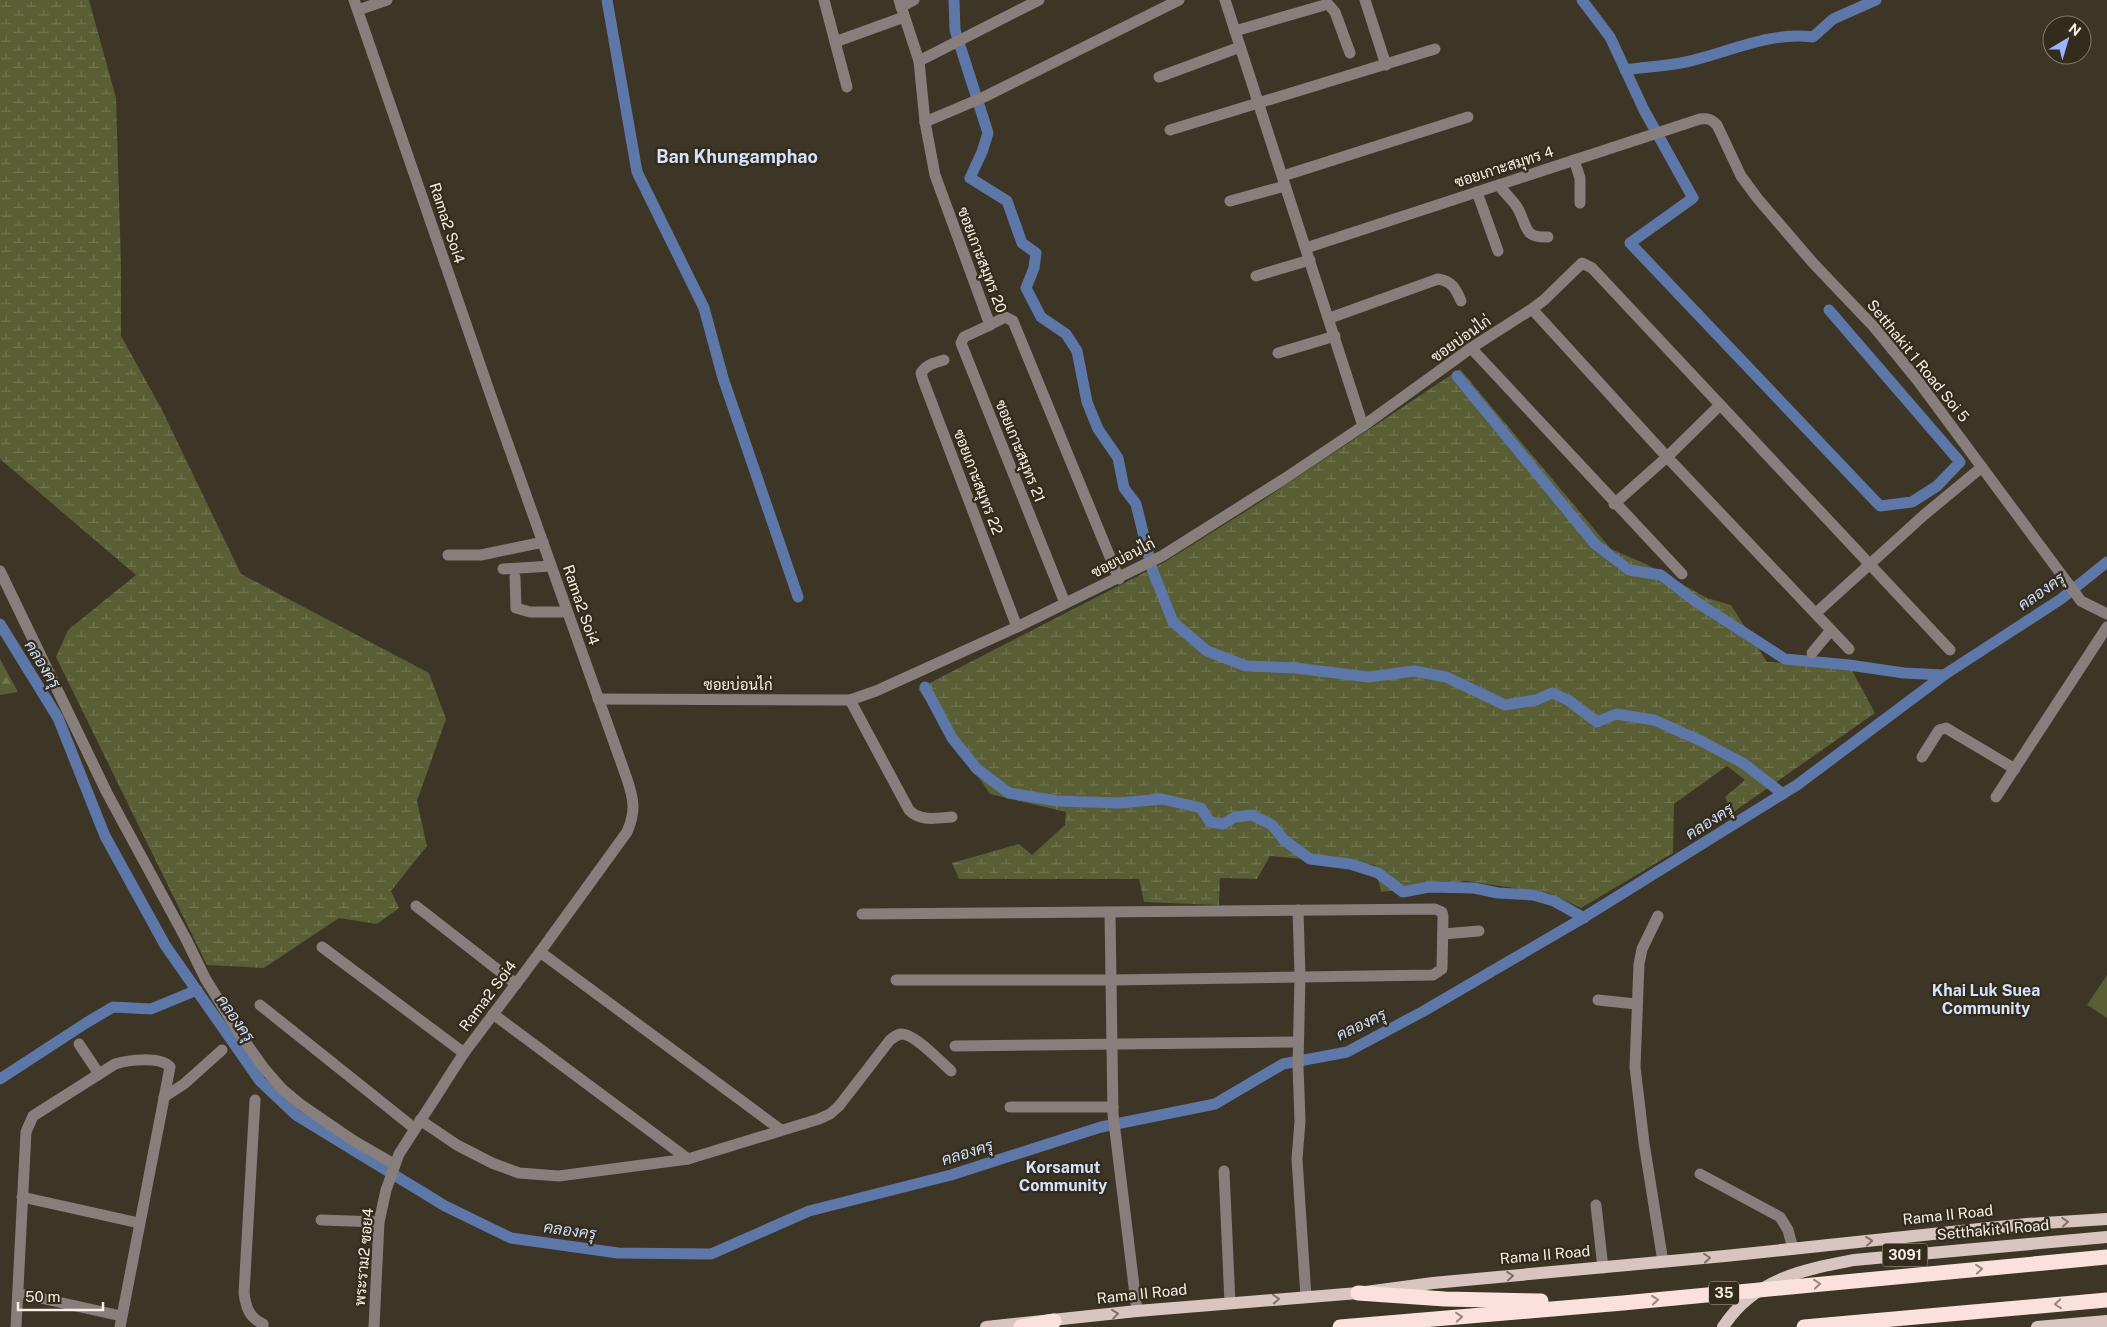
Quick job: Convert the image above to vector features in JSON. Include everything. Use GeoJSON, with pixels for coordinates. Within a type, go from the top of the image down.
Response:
{"type":"FeatureCollection","features":[{"type":"Feature","properties":{"kind":"highway","name":"35"},"geometry":{"type":"LineString","coordinates":[[1340,1327],[1623,1303],[2107,1257]]}},
{"type":"Feature","properties":{"kind":"highway"},"geometry":{"type":"LineString","coordinates":[[1358,1293],[1445,1299],[1623,1303]]}},
{"type":"Feature","properties":{"kind":"highway"},"geometry":{"type":"LineString","coordinates":[[1804,1327],[2107,1300]]}},
{"type":"Feature","properties":{"kind":"highway"},"geometry":{"type":"LineString","coordinates":[[1021,1327],[1054,1321]]}},
{"type":"Feature","properties":{"kind":"main road","name":"Rama II Road"},"geometry":{"type":"LineString","coordinates":[[986,1327],[1136,1311],[1358,1293],[1432,1283],[1603,1268],[2027,1224],[2107,1219]]}},
{"type":"Feature","properties":{"kind":"main road","name":"Setthakit 1 Road"},"geometry":{"type":"LineString","coordinates":[[1724,1327],[1737,1309],[1754,1293],[1780,1278],[1812,1268],[1854,1260],[2107,1237]]}},
{"type":"Feature","properties":{"kind":"main road"},"geometry":{"type":"LineString","coordinates":[[2037,1327],[2107,1321]]}},
{"type":"Feature","properties":{"kind":"main road"},"geometry":{"type":"LineString","coordinates":[[2068,1325],[2085,1327]]}},
{"type":"Feature","properties":{"kind":"street"},"geometry":{"type":"LineString","coordinates":[[356,5],[387,0]]}},
{"type":"Feature","properties":{"kind":"street"},"geometry":{"type":"LineString","coordinates":[[824,0],[847,87]]}},
{"type":"Feature","properties":{"kind":"street"},"geometry":{"type":"LineString","coordinates":[[835,42],[914,0]]}},
{"type":"Feature","properties":{"kind":"street"},"geometry":{"type":"LineString","coordinates":[[919,61],[951,44],[964,40],[1040,0]]}},
{"type":"Feature","properties":{"kind":"street"},"geometry":{"type":"LineString","coordinates":[[925,122],[984,97],[1179,0]]}},
{"type":"Feature","properties":{"kind":"street"},"geometry":{"type":"LineString","coordinates":[[1225,0],[1330,318],[1363,426]]}},
{"type":"Feature","properties":{"kind":"street"},"geometry":{"type":"LineString","coordinates":[[1365,0],[1386,65]]}},
{"type":"Feature","properties":{"kind":"street"},"geometry":{"type":"LineString","coordinates":[[1235,31],[1328,4],[1335,12],[1350,53]]}},
{"type":"Feature","properties":{"kind":"street","name":"Rama2 Soi4"},"geometry":{"type":"LineString","coordinates":[[356,5],[567,612],[632,792],[634,811],[627,832],[464,1053],[417,1124],[394,1167]]}},
{"type":"Feature","properties":{"kind":"street","name":"ซอยเกาะสมุทร 20"},"geometry":{"type":"LineString","coordinates":[[901,8],[919,61],[925,122],[935,175],[942,200],[990,325],[1005,317],[1013,320],[1118,579]]}},
{"type":"Feature","properties":{"kind":"street"},"geometry":{"type":"LineString","coordinates":[[1159,77],[1240,47]]}},
{"type":"Feature","properties":{"kind":"street"},"geometry":{"type":"LineString","coordinates":[[1170,130],[1435,49]]}},
{"type":"Feature","properties":{"kind":"street"},"geometry":{"type":"LineString","coordinates":[[1230,201],[1468,118]]}},
{"type":"Feature","properties":{"kind":"street","name":"ซอยเกาะสมุทร 4"},"geometry":{"type":"LineString","coordinates":[[1306,248],[1700,119],[1707,118],[1712,120]]}},
{"type":"Feature","properties":{"kind":"street","name":"Setthakit 1 Road Soi 5"},"geometry":{"type":"LineString","coordinates":[[1712,120],[1717,125],[1742,176],[1758,199],[1892,348],[1918,380],[2081,602],[2107,614]]}},
{"type":"Feature","properties":{"kind":"street"},"geometry":{"type":"LineString","coordinates":[[1574,160],[1580,178],[1580,203]]}},
{"type":"Feature","properties":{"kind":"street"},"geometry":{"type":"LineString","coordinates":[[1499,185],[1516,206],[1529,232],[1538,238],[1548,237]]}},
{"type":"Feature","properties":{"kind":"street"},"geometry":{"type":"LineString","coordinates":[[1477,192],[1498,251]]}},
{"type":"Feature","properties":{"kind":"street"},"geometry":{"type":"LineString","coordinates":[[1256,276],[1310,260]]}},
{"type":"Feature","properties":{"kind":"street","name":"ซอยบ่อนไก่"},"geometry":{"type":"LineString","coordinates":[[598,699],[850,700],[876,691],[1017,627],[1162,556],[1284,479],[1363,426],[1471,348],[1532,309],[1544,300],[1578,265],[1585,264],[1592,268],[1720,405]]}},
{"type":"Feature","properties":{"kind":"street"},"geometry":{"type":"LineString","coordinates":[[1330,318],[1438,278],[1445,280],[1455,287],[1461,301]]}},
{"type":"Feature","properties":{"kind":"street"},"geometry":{"type":"LineString","coordinates":[[1532,309],[1849,649]]}},
{"type":"Feature","properties":{"kind":"street","name":"ซอยเกาะสมุทร 21"},"geometry":{"type":"LineString","coordinates":[[990,325],[964,337],[961,343],[1065,603]]}},
{"type":"Feature","properties":{"kind":"street"},"geometry":{"type":"LineString","coordinates":[[1278,353],[1335,336]]}},
{"type":"Feature","properties":{"kind":"street"},"geometry":{"type":"LineString","coordinates":[[1471,348],[1614,504],[1682,574]]}},
{"type":"Feature","properties":{"kind":"street","name":"ซอยเกาะสมุทร 22"},"geometry":{"type":"LineString","coordinates":[[944,360],[929,364],[921,373],[1017,627]]}},
{"type":"Feature","properties":{"kind":"street"},"geometry":{"type":"LineString","coordinates":[[1614,504],[1668,457],[1720,405],[1871,563],[1950,650]]}},
{"type":"Feature","properties":{"kind":"street"},"geometry":{"type":"LineString","coordinates":[[1816,613],[1982,467]]}},
{"type":"Feature","properties":{"kind":"street"},"geometry":{"type":"LineString","coordinates":[[448,555],[480,555],[543,542]]}},
{"type":"Feature","properties":{"kind":"street"},"geometry":{"type":"LineString","coordinates":[[503,569],[551,566]]}},
{"type":"Feature","properties":{"kind":"street"},"geometry":{"type":"LineString","coordinates":[[0,571],[112,801],[186,939],[204,978],[239,1033],[263,1067],[282,1089],[354,1142],[394,1167]]}},
{"type":"Feature","properties":{"kind":"street"},"geometry":{"type":"LineString","coordinates":[[514,577],[516,608],[530,612],[567,612]]}},
{"type":"Feature","properties":{"kind":"street"},"geometry":{"type":"LineString","coordinates":[[1996,797],[2107,627]]}},
{"type":"Feature","properties":{"kind":"street"},"geometry":{"type":"LineString","coordinates":[[1812,653],[1832,630]]}},
{"type":"Feature","properties":{"kind":"street"},"geometry":{"type":"LineString","coordinates":[[850,700],[909,810],[915,816],[922,818],[952,817]]}},
{"type":"Feature","properties":{"kind":"street"},"geometry":{"type":"LineString","coordinates":[[1922,757],[1939,730],[1946,728],[2015,769]]}},
{"type":"Feature","properties":{"kind":"street"},"geometry":{"type":"LineString","coordinates":[[416,906],[516,984]]}},
{"type":"Feature","properties":{"kind":"street"},"geometry":{"type":"LineString","coordinates":[[862,914],[1436,909],[1442,912],[1443,916],[1442,969],[1433,976],[1300,976],[1112,980],[896,980]]}},
{"type":"Feature","properties":{"kind":"street"},"geometry":{"type":"LineString","coordinates":[[1298,910],[1300,1121],[1297,1166],[1306,1297]]}},
{"type":"Feature","properties":{"kind":"street"},"geometry":{"type":"LineString","coordinates":[[1110,913],[1114,1129],[1136,1311]]}},
{"type":"Feature","properties":{"kind":"street"},"geometry":{"type":"LineString","coordinates":[[1658,916],[1642,949],[1636,1004],[1635,1066],[1644,1143],[1663,1262]]}},
{"type":"Feature","properties":{"kind":"street"},"geometry":{"type":"LineString","coordinates":[[1442,934],[1479,931]]}},
{"type":"Feature","properties":{"kind":"street"},"geometry":{"type":"LineString","coordinates":[[322,947],[464,1053]]}},
{"type":"Feature","properties":{"kind":"street"},"geometry":{"type":"LineString","coordinates":[[540,952],[781,1130]]}},
{"type":"Feature","properties":{"kind":"street"},"geometry":{"type":"LineString","coordinates":[[1598,1000],[1636,1004]]}},
{"type":"Feature","properties":{"kind":"street"},"geometry":{"type":"LineString","coordinates":[[260,1005],[417,1124],[492,1163],[519,1173],[559,1176],[688,1159],[830,1114],[840,1106],[890,1040],[902,1034],[909,1036],[951,1071]]}},
{"type":"Feature","properties":{"kind":"street"},"geometry":{"type":"LineString","coordinates":[[493,1014],[688,1159]]}},
{"type":"Feature","properties":{"kind":"street"},"geometry":{"type":"LineString","coordinates":[[79,1044],[99,1074]]}},
{"type":"Feature","properties":{"kind":"street"},"geometry":{"type":"LineString","coordinates":[[955,1046],[1113,1044],[1298,1047]]}},
{"type":"Feature","properties":{"kind":"street"},"geometry":{"type":"LineString","coordinates":[[164,1097],[184,1084],[222,1050]]}},
{"type":"Feature","properties":{"kind":"street"},"geometry":{"type":"LineString","coordinates":[[16,1327],[22,1197],[28,1124],[33,1116],[114,1064],[128,1060],[166,1063],[170,1067],[120,1322],[18,1293]]}},
{"type":"Feature","properties":{"kind":"street"},"geometry":{"type":"LineString","coordinates":[[255,1100],[244,1293],[249,1313],[255,1320],[263,1324],[263,1327]]}},
{"type":"Feature","properties":{"kind":"street"},"geometry":{"type":"LineString","coordinates":[[1010,1107],[1113,1110]]}},
{"type":"Feature","properties":{"kind":"street","name":"พระราม2 ซอย4"},"geometry":{"type":"LineString","coordinates":[[374,1327],[379,1222],[386,1190],[394,1167]]}},
{"type":"Feature","properties":{"kind":"street"},"geometry":{"type":"LineString","coordinates":[[1224,1171],[1230,1303]]}},
{"type":"Feature","properties":{"kind":"street"},"geometry":{"type":"LineString","coordinates":[[1700,1174],[1780,1217],[1788,1230],[1793,1249]]}},
{"type":"Feature","properties":{"kind":"street"},"geometry":{"type":"LineString","coordinates":[[22,1197],[139,1223]]}},
{"type":"Feature","properties":{"kind":"street"},"geometry":{"type":"LineString","coordinates":[[1596,1205],[1603,1268]]}},
{"type":"Feature","properties":{"kind":"street"},"geometry":{"type":"LineString","coordinates":[[321,1220],[379,1222]]}},
{"type":"Feature","properties":{"kind":"green space"},"geometry":{"type":"Polygon","coordinates":[[[0,0],[89,0],[116,98],[121,336],[161,408],[241,574],[429,673],[446,719],[417,801],[427,846],[391,891],[399,908],[377,924],[339,918],[264,968],[207,965],[56,657],[68,630],[136,575],[0,459],[0,0]]]}},
{"type":"Feature","properties":{"kind":"green space"},"geometry":{"type":"Polygon","coordinates":[[[1460,369],[1611,549],[1646,564],[1707,598],[1731,605],[1767,662],[1849,665],[1875,713],[1732,813],[1725,797],[1745,780],[1727,766],[1674,804],[1673,853],[1581,908],[1549,893],[1466,881],[1381,892],[1375,865],[1270,856],[1257,879],[1220,878],[1219,905],[1144,902],[1139,879],[959,879],[952,863],[1019,844],[1032,855],[1065,825],[1066,812],[990,794],[918,689],[1165,562],[1254,506],[1460,369]]]}},
{"type":"Feature","properties":{"kind":"green space"},"geometry":{"type":"Polygon","coordinates":[[[0,659],[18,692],[0,695],[0,659]]]}},
{"type":"Feature","properties":{"kind":"green space"},"geometry":{"type":"Polygon","coordinates":[[[2107,975],[2107,1018],[2087,1005],[2107,975]]]}},
{"type":"Feature","properties":{"kind":"waterway"},"geometry":{"type":"LineString","coordinates":[[607,0],[637,172],[704,308],[723,378],[798,597]]}},
{"type":"Feature","properties":{"kind":"waterway"},"geometry":{"type":"LineString","coordinates":[[954,0],[955,30],[988,133],[970,178],[1007,201],[1022,243],[1036,253],[1034,268],[1026,288],[1041,317],[1066,334],[1077,351],[1087,402],[1098,429],[1118,458],[1124,488],[1136,504],[1152,569],[1173,622],[1207,651],[1246,666],[1295,668],[1369,677],[1414,671],[1446,677],[1505,705],[1536,700],[1552,693],[1568,700],[1597,722],[1616,714],[1654,720],[1699,740],[1743,763],[1783,794]]}},
{"type":"Feature","properties":{"kind":"waterway"},"geometry":{"type":"LineString","coordinates":[[1582,0],[1610,37],[1644,110],[1693,198],[1630,243],[1880,506],[1912,502],[1937,486],[1960,462],[1829,310]]}},
{"type":"Feature","properties":{"kind":"waterway"},"geometry":{"type":"LineString","coordinates":[[1625,70],[1686,62],[1781,37],[1813,37],[1833,19],[1876,0]]}},
{"type":"Feature","properties":{"kind":"waterway"},"geometry":{"type":"LineString","coordinates":[[1457,376],[1595,544],[1629,570],[1661,575],[1695,601],[1785,659],[1849,665],[1904,673],[1944,675]]}},
{"type":"Feature","properties":{"kind":"waterway","name":"คลองครุ"},"geometry":{"type":"LineString","coordinates":[[0,624],[58,718],[105,836],[165,945],[260,1081],[296,1115],[445,1206],[511,1238],[618,1253],[711,1254],[809,1211],[951,1175],[1101,1127],[1215,1104],[1283,1064],[1347,1052],[1422,1012],[1578,921],[1797,785],[1944,675],[2061,599],[2107,562]]}},
{"type":"Feature","properties":{"kind":"waterway"},"geometry":{"type":"LineString","coordinates":[[925,687],[952,738],[977,769],[1009,793],[1057,801],[1119,803],[1162,799],[1201,808],[1210,822],[1223,824],[1235,817],[1252,815],[1272,825],[1284,840],[1310,859],[1350,864],[1378,873],[1403,892],[1429,887],[1474,888],[1498,893],[1533,895],[1554,901],[1584,918]]}},
{"type":"Feature","properties":{"kind":"waterway"},"geometry":{"type":"LineString","coordinates":[[0,1079],[113,1007],[151,1009],[197,990]]}},
{"type":"Feature","properties":{"kind":"district","name":"Ban Khungamphao"},"geometry":{"type":"Point","coordinates":[737,157]}},
{"type":"Feature","properties":{"kind":"district","name":"Khai Luk Suea Community"},"geometry":{"type":"Point","coordinates":[1986,999]}},
{"type":"Feature","properties":{"kind":"district","name":"Korsamut Community"},"geometry":{"type":"Point","coordinates":[1063,1176]}}]}
